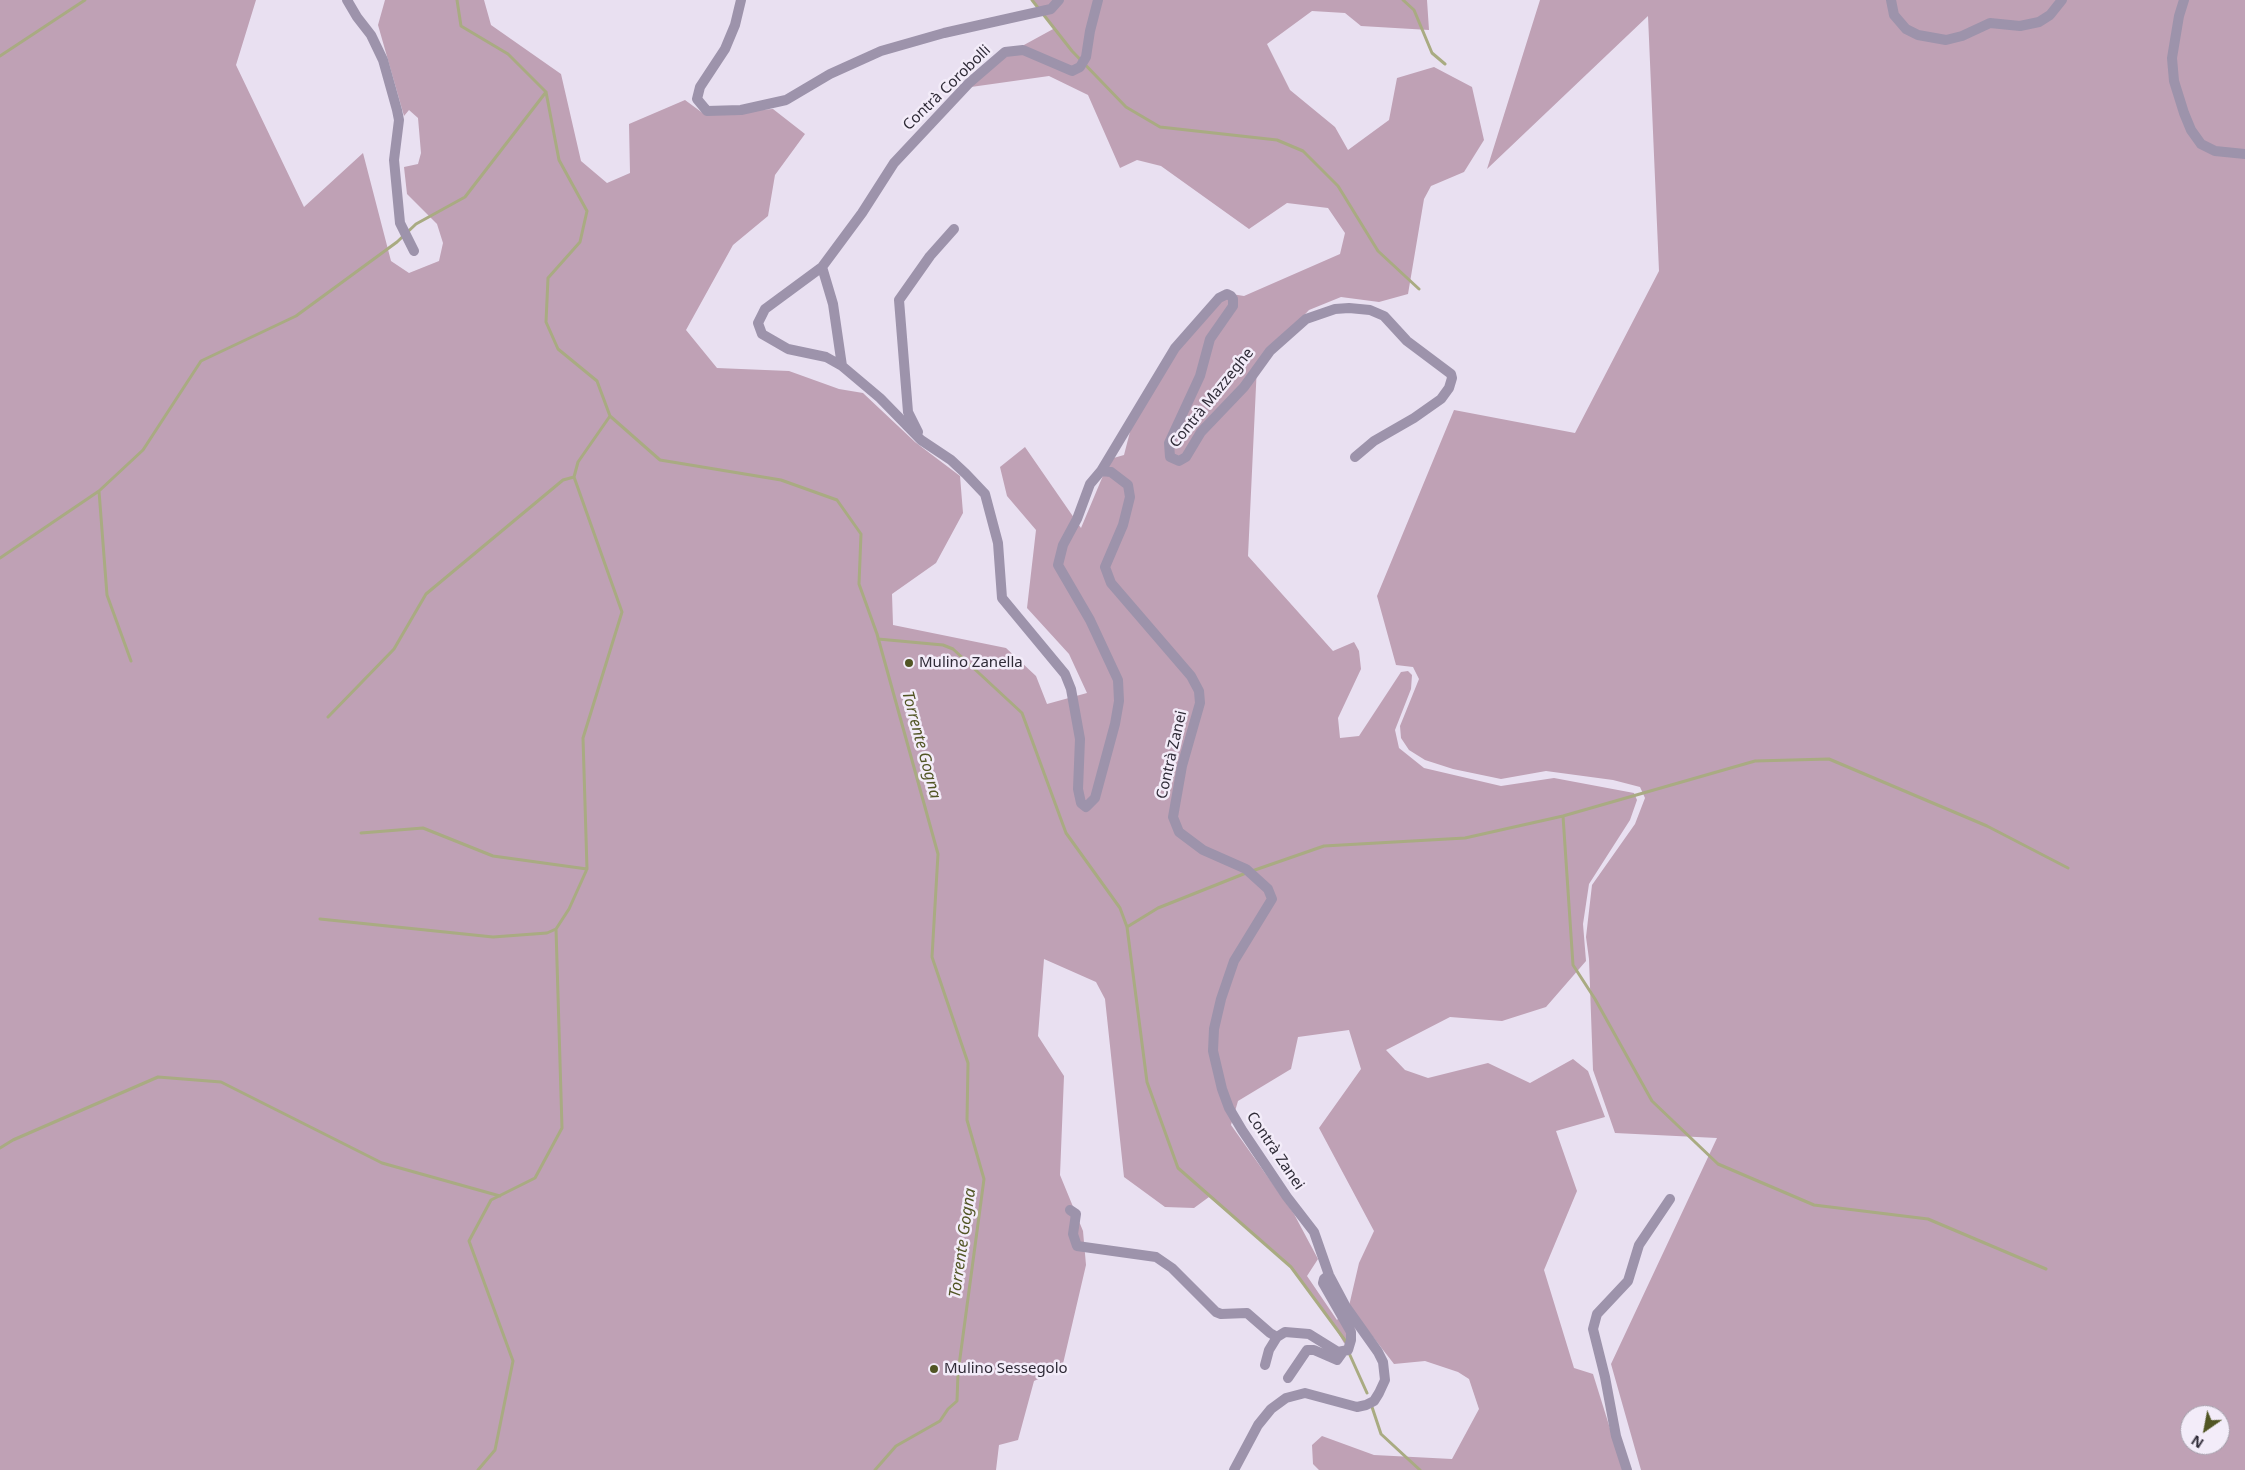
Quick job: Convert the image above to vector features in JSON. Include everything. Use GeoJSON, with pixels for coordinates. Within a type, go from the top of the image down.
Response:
{"type":"FeatureCollection","features":[{"type":"Feature","properties":{"kind":"street"},"geometry":{"type":"LineString","coordinates":[[347,0],[376,47],[397,110],[398,120],[394,160],[400,223],[414,252]]}},
{"type":"Feature","properties":{"kind":"street","name":"Contrà Corobolli"},"geometry":{"type":"LineString","coordinates":[[741,0],[735,25],[725,49],[700,88],[697,99],[707,111],[741,110],[786,100],[830,74],[881,51],[944,32],[1051,9],[1059,0]]}},
{"type":"Feature","properties":{"kind":"street","name":"Contrà Corobolli"},"geometry":{"type":"LineString","coordinates":[[1098,0],[1086,57],[1080,67],[1072,71],[1023,50],[1005,52],[969,83],[894,163],[862,214],[822,267],[765,308],[758,323],[762,334],[774,342],[788,349],[826,357],[842,366],[880,398],[921,440],[951,460],[985,494],[998,543],[1002,598],[1065,674],[1071,689],[1080,739],[1078,789],[1081,803],[1086,807],[1095,798],[1120,701],[1118,680],[1090,620],[1058,565],[1063,546],[1078,519],[1090,484],[1101,471]]}},
{"type":"Feature","properties":{"kind":"street"},"geometry":{"type":"LineString","coordinates":[[1891,0],[1894,15],[1906,29],[1918,36],[1946,40],[1962,36],[1990,23],[2020,26],[2039,22],[2050,14],[2062,0]]}},
{"type":"Feature","properties":{"kind":"street"},"geometry":{"type":"LineString","coordinates":[[2184,0],[2179,16],[2172,58],[2174,81],[2184,114],[2191,130],[2201,144],[2215,151],[2245,154]]}},
{"type":"Feature","properties":{"kind":"street"},"geometry":{"type":"LineString","coordinates":[[921,440],[908,412],[899,300],[930,256],[954,229]]}},
{"type":"Feature","properties":{"kind":"street"},"geometry":{"type":"LineString","coordinates":[[822,267],[833,304],[842,366]]}},
{"type":"Feature","properties":{"kind":"street","name":"Contrà Mazzeghe"},"geometry":{"type":"LineString","coordinates":[[1101,471],[1175,348],[1212,305],[1222,295],[1228,294],[1233,299],[1232,306],[1210,339],[1200,376],[1169,443],[1170,457],[1179,461],[1186,457],[1201,432],[1244,387],[1270,350],[1292,330],[1306,320],[1321,313],[1348,308],[1370,310],[1384,316],[1407,341],[1451,374],[1452,378],[1450,388],[1440,399],[1414,418],[1374,441],[1355,457]]}},
{"type":"Feature","properties":{"kind":"street","name":"Contrà Zanei"},"geometry":{"type":"LineString","coordinates":[[1101,471],[1111,472],[1128,485],[1130,497],[1123,525],[1105,567],[1111,583],[1191,676],[1200,691],[1200,703],[1182,766],[1173,817],[1179,832],[1191,843],[1250,872],[1268,889],[1272,899],[1234,961],[1221,999],[1214,1029],[1213,1052],[1229,1108],[1287,1197],[1314,1232],[1329,1275],[1346,1307],[1383,1362],[1384,1380],[1380,1393],[1374,1401],[1357,1407],[1305,1392],[1286,1398],[1271,1409],[1258,1425],[1234,1470]]}},
{"type":"Feature","properties":{"kind":"street"},"geometry":{"type":"LineString","coordinates":[[1626,1470],[1616,1436],[1593,1328],[1597,1314],[1628,1282],[1639,1245],[1670,1200]]}},
{"type":"Feature","properties":{"kind":"street"},"geometry":{"type":"LineString","coordinates":[[1070,1210],[1074,1210],[1076,1214],[1074,1234],[1076,1246],[1156,1257],[1172,1268],[1216,1312],[1244,1313],[1277,1337]]}},
{"type":"Feature","properties":{"kind":"street","name":"Contrà Zanei"},"geometry":{"type":"LineString","coordinates":[[1329,1275],[1324,1279],[1323,1283],[1352,1336],[1348,1350],[1342,1353]]}},
{"type":"Feature","properties":{"kind":"street"},"geometry":{"type":"LineString","coordinates":[[1265,1365],[1277,1337],[1285,1332],[1308,1334],[1342,1353],[1337,1360],[1314,1350],[1307,1350],[1288,1378]]}},
{"type":"Feature","properties":{"kind":"shaded area"},"geometry":{"type":"Polygon","coordinates":[[[0,0],[256,0],[236,65],[304,207],[363,153],[391,261],[409,273],[439,261],[443,243],[437,224],[407,194],[404,167],[418,164],[421,153],[418,118],[409,110],[404,116],[378,25],[385,0],[484,0],[491,25],[561,74],[581,161],[607,183],[630,173],[629,124],[685,100],[704,114],[773,109],[805,134],[775,175],[768,216],[733,245],[686,330],[717,368],[789,371],[839,389],[863,393],[915,442],[960,476],[963,513],[936,563],[892,594],[893,625],[1006,648],[1036,676],[1047,704],[1087,693],[1069,654],[1027,608],[1036,530],[1007,496],[1000,467],[1025,447],[1081,528],[1110,459],[1124,455],[1132,424],[1176,352],[1225,293],[1244,296],[1340,254],[1345,233],[1328,208],[1287,203],[1249,229],[1161,166],[1137,160],[1120,168],[1088,95],[1049,76],[971,87],[1002,57],[1055,28],[1032,0],[1427,0],[1429,30],[1361,26],[1345,13],[1312,11],[1267,44],[1290,90],[1335,127],[1348,150],[1389,120],[1397,78],[1434,67],[1472,87],[1484,140],[1464,172],[1431,186],[1424,199],[1408,294],[1379,302],[1341,297],[1309,310],[1257,365],[1248,556],[1333,651],[1354,642],[1359,651],[1361,669],[1338,718],[1340,738],[1359,736],[1401,672],[1408,671],[1412,675],[1411,689],[1395,730],[1399,748],[1424,768],[1501,786],[1554,778],[1634,793],[1637,800],[1630,820],[1589,884],[1583,924],[1586,961],[1546,1007],[1502,1021],[1450,1017],[1386,1050],[1405,1070],[1428,1078],[1488,1063],[1530,1083],[1573,1059],[1588,1071],[1605,1117],[1556,1131],[1577,1191],[1544,1270],[1574,1368],[1593,1374],[1623,1470],[1319,1470],[1313,1464],[1312,1445],[1322,1436],[1374,1455],[1452,1459],[1479,1409],[1469,1379],[1458,1372],[1425,1361],[1394,1364],[1349,1306],[1359,1263],[1374,1231],[1319,1128],[1361,1069],[1349,1030],[1298,1037],[1291,1069],[1238,1101],[1231,1125],[1294,1214],[1318,1259],[1307,1276],[1337,1320],[1345,1310],[1355,1326],[1350,1348],[1344,1343],[1334,1326],[1291,1267],[1209,1197],[1194,1208],[1165,1207],[1124,1177],[1105,999],[1096,982],[1044,959],[1038,1036],[1064,1076],[1060,1175],[1083,1231],[1086,1265],[1062,1368],[1034,1381],[1018,1440],[999,1445],[996,1470],[0,1470],[0,0]]]}},
{"type":"Feature","properties":{"kind":"shaded area"},"geometry":{"type":"Polygon","coordinates":[[[1540,0],[2245,0],[2245,1470],[1641,1470],[1611,1364],[1717,1138],[1615,1133],[1593,1070],[1589,959],[1586,937],[1592,885],[1635,824],[1645,798],[1640,787],[1613,780],[1546,771],[1501,779],[1453,769],[1425,760],[1409,750],[1401,738],[1400,726],[1419,679],[1413,667],[1396,665],[1377,596],[1454,410],[1575,433],[1659,271],[1648,16],[1487,169],[1540,0]]]}},
{"type":"Feature","properties":{"kind":"waterway"},"geometry":{"type":"LineString","coordinates":[[0,56],[85,0]]}},
{"type":"Feature","properties":{"kind":"waterway","name":"Torrente Gogna"},"geometry":{"type":"LineString","coordinates":[[457,0],[461,26],[508,54],[546,92],[559,160],[587,211],[580,242],[548,278],[546,322],[558,349],[597,381],[610,416],[660,460],[781,480],[837,500],[861,534],[859,584],[877,634],[938,854],[932,957],[968,1063],[967,1120],[984,1179],[958,1373],[957,1401],[948,1409],[940,1421],[896,1446],[875,1470]]}},
{"type":"Feature","properties":{"kind":"waterway"},"geometry":{"type":"LineString","coordinates":[[1032,0],[1039,9]]}},
{"type":"Feature","properties":{"kind":"waterway"},"geometry":{"type":"LineString","coordinates":[[1403,0],[1414,10],[1432,53],[1445,64]]}},
{"type":"Feature","properties":{"kind":"waterway"},"geometry":{"type":"LineString","coordinates":[[1043,14],[1072,51],[1126,107],[1160,127],[1277,140],[1303,151],[1338,186],[1378,251],[1419,289]]}},
{"type":"Feature","properties":{"kind":"waterway"},"geometry":{"type":"LineString","coordinates":[[0,558],[99,491],[143,450],[201,361],[296,316],[397,242],[416,224],[465,197],[546,92]]}},
{"type":"Feature","properties":{"kind":"waterway"},"geometry":{"type":"LineString","coordinates":[[478,1470],[495,1450],[513,1361],[469,1241],[491,1200],[535,1178],[562,1128],[556,929],[569,909],[587,869],[583,738],[622,612],[574,477],[578,462],[610,416]]}},
{"type":"Feature","properties":{"kind":"waterway"},"geometry":{"type":"LineString","coordinates":[[328,717],[394,649],[426,594],[563,480],[574,477]]}},
{"type":"Feature","properties":{"kind":"waterway"},"geometry":{"type":"LineString","coordinates":[[99,491],[107,595],[131,661]]}},
{"type":"Feature","properties":{"kind":"waterway"},"geometry":{"type":"LineString","coordinates":[[878,639],[943,645],[953,649],[1022,713],[1066,833],[1120,908],[1127,927],[1147,1082],[1178,1168],[1291,1267],[1347,1343]]}},
{"type":"Feature","properties":{"kind":"waterway"},"geometry":{"type":"LineString","coordinates":[[1252,871],[1324,846],[1465,838],[1563,816],[1755,761],[1829,759],[1987,826],[2068,868]]}},
{"type":"Feature","properties":{"kind":"waterway"},"geometry":{"type":"LineString","coordinates":[[1563,816],[1573,965],[1595,999],[1652,1101],[1718,1164],[1814,1205],[1928,1219],[2046,1269]]}},
{"type":"Feature","properties":{"kind":"waterway"},"geometry":{"type":"LineString","coordinates":[[361,833],[423,828],[493,856],[587,869]]}},
{"type":"Feature","properties":{"kind":"waterway"},"geometry":{"type":"LineString","coordinates":[[1127,927],[1158,908],[1246,873]]}},
{"type":"Feature","properties":{"kind":"waterway"},"geometry":{"type":"LineString","coordinates":[[320,919],[493,937],[547,933],[556,929]]}},
{"type":"Feature","properties":{"kind":"waterway"},"geometry":{"type":"LineString","coordinates":[[0,1148],[13,1140],[158,1077],[221,1082],[382,1163],[500,1196]]}},
{"type":"Feature","properties":{"kind":"waterway"},"geometry":{"type":"LineString","coordinates":[[1349,1353],[1367,1393]]}},
{"type":"Feature","properties":{"kind":"waterway"},"geometry":{"type":"LineString","coordinates":[[1371,1404],[1381,1434],[1420,1470]]}},
{"type":"Feature","properties":{"kind":"place","name":"Mulino Zanella"},"geometry":{"type":"Point","coordinates":[909,663]}},
{"type":"Feature","properties":{"kind":"place","name":"Mulino Sessegolo"},"geometry":{"type":"Point","coordinates":[934,1369]}}]}
